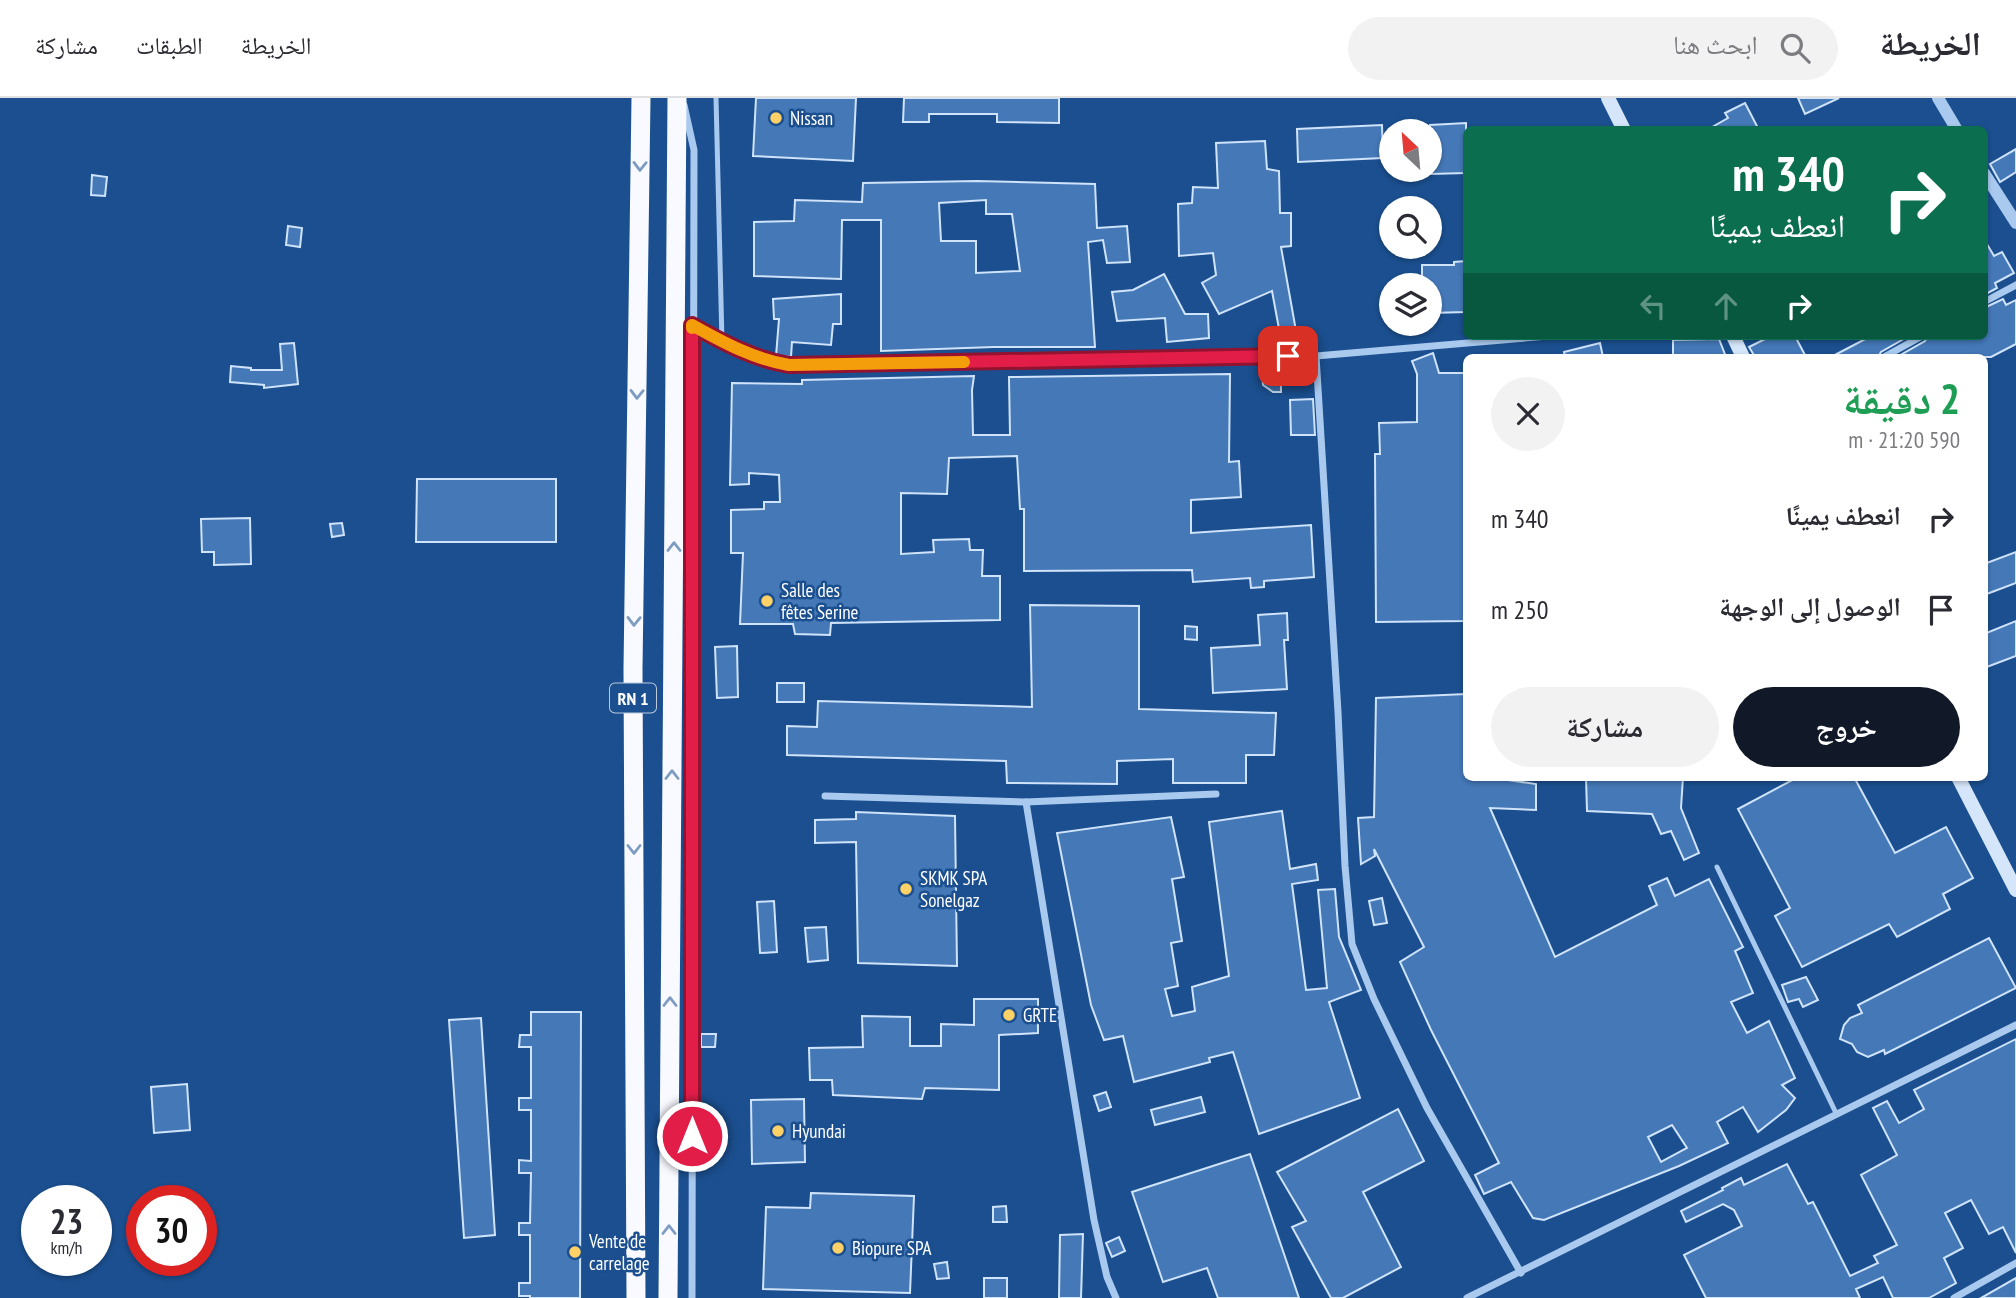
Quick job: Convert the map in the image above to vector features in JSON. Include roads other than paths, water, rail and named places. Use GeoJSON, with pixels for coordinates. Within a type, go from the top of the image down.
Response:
{"type":"FeatureCollection","features":[{"type":"Feature","properties":{"kind":"highway","name":"RN 1"},"geometry":{"type":"LineString","coordinates":[[636,1298],[633,669],[640,98]]}},
{"type":"Feature","properties":{"kind":"highway","name":"RN 1"},"geometry":{"type":"LineString","coordinates":[[668,1298],[679,98]]}},
{"type":"Feature","properties":{"kind":"main road"},"geometry":{"type":"LineString","coordinates":[[1608,98],[1622,126]]}},
{"type":"Feature","properties":{"kind":"main road"},"geometry":{"type":"LineString","coordinates":[[1960,781],[2016,890]]}},
{"type":"Feature","properties":{"kind":"street"},"geometry":{"type":"LineString","coordinates":[[679,98],[694,149],[692,1298]]}},
{"type":"Feature","properties":{"kind":"street"},"geometry":{"type":"LineString","coordinates":[[1938,98],[1955,126]]}},
{"type":"Feature","properties":{"kind":"street"},"geometry":{"type":"LineString","coordinates":[[1988,179],[2016,223]]}},
{"type":"Feature","properties":{"kind":"street"},"geometry":{"type":"LineString","coordinates":[[1988,300],[2016,285]]}},
{"type":"Feature","properties":{"kind":"street"},"geometry":{"type":"LineString","coordinates":[[692,325],[765,361],[789,365],[1315,356],[1501,340]]}},
{"type":"Feature","properties":{"kind":"street"},"geometry":{"type":"LineString","coordinates":[[1889,354],[1915,340]]}},
{"type":"Feature","properties":{"kind":"street"},"geometry":{"type":"LineString","coordinates":[[1315,356],[1352,944],[1374,999],[1426,1108],[1521,1273]]}},
{"type":"Feature","properties":{"kind":"street"},"geometry":{"type":"LineString","coordinates":[[825,796],[1026,802],[1216,794]]}},
{"type":"Feature","properties":{"kind":"street"},"geometry":{"type":"LineString","coordinates":[[1026,802],[1094,1220],[1116,1298]]}},
{"type":"Feature","properties":{"kind":"street"},"geometry":{"type":"LineString","coordinates":[[1467,1298],[2016,1025]]}},
{"type":"Feature","properties":{"kind":"street"},"geometry":{"type":"LineString","coordinates":[[1954,1298],[2016,1263]]}},
{"type":"Feature","properties":{"kind":"lane"},"geometry":{"type":"LineString","coordinates":[[716,98],[722,342]]}},
{"type":"Feature","properties":{"kind":"lane"},"geometry":{"type":"LineString","coordinates":[[1717,867],[1836,1113]]}},
{"type":"Feature","properties":{"kind":"place","name":"Nissan"},"geometry":{"type":"Point","coordinates":[776,118]}},
{"type":"Feature","properties":{"kind":"place","name":"Salle des fêtes Serine"},"geometry":{"type":"Point","coordinates":[767,601]}},
{"type":"Feature","properties":{"kind":"place","name":"SKMK SPA Sonelgaz"},"geometry":{"type":"Point","coordinates":[906,889]}},
{"type":"Feature","properties":{"kind":"place","name":"GRTE"},"geometry":{"type":"Point","coordinates":[1009,1015]}},
{"type":"Feature","properties":{"kind":"place","name":"Hyundai"},"geometry":{"type":"Point","coordinates":[778,1131]}},
{"type":"Feature","properties":{"kind":"place","name":"Biopure SPA"},"geometry":{"type":"Point","coordinates":[838,1248]}},
{"type":"Feature","properties":{"kind":"place","name":"Vente de carrelage"},"geometry":{"type":"Point","coordinates":[575,1252]}}]}
